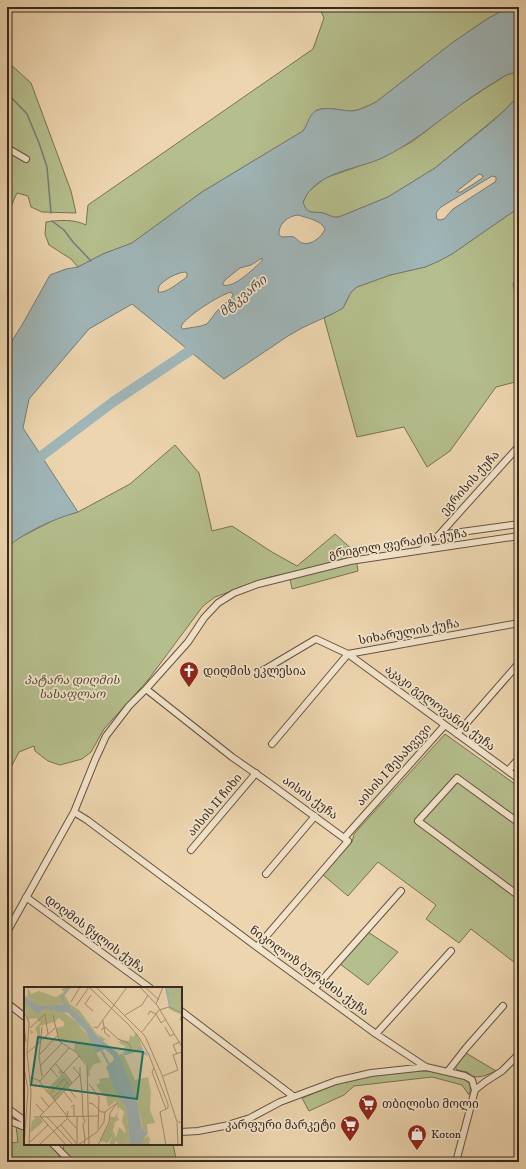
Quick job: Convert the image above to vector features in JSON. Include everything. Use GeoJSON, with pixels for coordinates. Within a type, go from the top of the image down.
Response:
{"type":"FeatureCollection","features":[{"type":"Feature","properties":{"kind":"street"},"geometry":{"type":"LineString","coordinates":[[7,148],[26,159]]}},
{"type":"Feature","properties":{"kind":"street","name":"ეგრისის ქუჩა"},"geometry":{"type":"LineString","coordinates":[[420,551],[439,535],[519,446]]}},
{"type":"Feature","properties":{"kind":"street"},"geometry":{"type":"LineString","coordinates":[[439,535],[519,524]]}},
{"type":"Feature","properties":{"kind":"street","name":"გრიგოლ ფერაძის ქუჩა"},"geometry":{"type":"LineString","coordinates":[[7,932],[74,812],[106,736],[129,706],[188,642],[204,618],[218,603],[234,593],[258,584],[350,561],[519,536]]}},
{"type":"Feature","properties":{"kind":"street","name":"სიხარულის ქუჩა"},"geometry":{"type":"LineString","coordinates":[[272,744],[348,654],[519,623]]}},
{"type":"Feature","properties":{"kind":"street","name":"აკაკი გელოვანის ქუჩა"},"geometry":{"type":"LineString","coordinates":[[262,671],[316,639],[348,654],[400,691],[444,726],[519,779]]}},
{"type":"Feature","properties":{"kind":"street"},"geometry":{"type":"LineString","coordinates":[[457,734],[519,663]]}},
{"type":"Feature","properties":{"kind":"street","name":"აისის ქუჩა"},"geometry":{"type":"LineString","coordinates":[[146,689],[200,733],[344,838]]}},
{"type":"Feature","properties":{"kind":"street","name":"აისის I შესახვევი"},"geometry":{"type":"LineString","coordinates":[[344,838],[444,726]]}},
{"type":"Feature","properties":{"kind":"street"},"geometry":{"type":"LineString","coordinates":[[508,771],[519,758]]}},
{"type":"Feature","properties":{"kind":"street","name":"აისის II ჩიხი"},"geometry":{"type":"LineString","coordinates":[[191,850],[256,773]]}},
{"type":"Feature","properties":{"kind":"street"},"geometry":{"type":"LineString","coordinates":[[519,823],[457,778],[418,821],[519,896]]}},
{"type":"Feature","properties":{"kind":"street","name":"ნიკოლოზ ბურაძის ქუჩა"},"geometry":{"type":"LineString","coordinates":[[74,812],[87,820],[256,947],[376,1034],[426,1067],[465,1076],[472,1080],[475,1090]]}},
{"type":"Feature","properties":{"kind":"street"},"geometry":{"type":"LineString","coordinates":[[266,874],[315,816]]}},
{"type":"Feature","properties":{"kind":"street"},"geometry":{"type":"LineString","coordinates":[[256,947],[348,841],[344,838]]}},
{"type":"Feature","properties":{"kind":"street"},"geometry":{"type":"LineString","coordinates":[[314,989],[401,891]]}},
{"type":"Feature","properties":{"kind":"street","name":"დიღმის წყლის ქუჩა"},"geometry":{"type":"LineString","coordinates":[[26,897],[149,987]]}},
{"type":"Feature","properties":{"kind":"street"},"geometry":{"type":"LineString","coordinates":[[376,1034],[451,951]]}},
{"type":"Feature","properties":{"kind":"street"},"geometry":{"type":"LineString","coordinates":[[7,1003],[24,1016]]}},
{"type":"Feature","properties":{"kind":"street"},"geometry":{"type":"LineString","coordinates":[[448,1071],[503,1006]]}},
{"type":"Feature","properties":{"kind":"street"},"geometry":{"type":"LineString","coordinates":[[182,1012],[293,1096]]}},
{"type":"Feature","properties":{"kind":"street"},"geometry":{"type":"LineString","coordinates":[[456,1162],[475,1090],[502,1072],[519,1054]]}},
{"type":"Feature","properties":{"kind":"street"},"geometry":{"type":"LineString","coordinates":[[182,1132],[217,1127],[250,1118],[293,1096],[336,1081],[371,1073],[426,1067]]}},
{"type":"Feature","properties":{"kind":"street"},"geometry":{"type":"LineString","coordinates":[[7,1108],[24,1120]]}},
{"type":"Feature","properties":{"kind":"street"},"geometry":{"type":"LineString","coordinates":[[7,1120],[24,1127]]}},
{"type":"Feature","properties":{"kind":"street"},"geometry":{"type":"LineString","coordinates":[[54,1145],[71,1162]]}},
{"type":"Feature","properties":{"kind":"green space"},"geometry":{"type":"Polygon","coordinates":[[[319,7],[509,7],[487,19],[452,43],[376,102],[361,109],[352,111],[330,109],[317,110],[303,131],[202,192],[132,243],[103,254],[78,267],[71,259],[49,245],[45,234],[46,222],[66,220],[86,225],[88,205],[313,49],[324,18],[319,7]]]}},
{"type":"Feature","properties":{"kind":"green space"},"geometry":{"type":"Polygon","coordinates":[[[7,61],[31,83],[71,191],[76,213],[42,212],[31,207],[28,196],[17,193],[7,215],[7,61]]]}},
{"type":"Feature","properties":{"kind":"green space"},"geometry":{"type":"Polygon","coordinates":[[[513,73],[519,75],[519,95],[505,110],[435,168],[388,197],[339,217],[311,212],[306,209],[303,202],[308,192],[325,178],[382,158],[413,141],[460,105],[506,75],[513,73]]]}},
{"type":"Feature","properties":{"kind":"green space"},"geometry":{"type":"Polygon","coordinates":[[[519,206],[519,276],[513,284],[519,311],[519,381],[496,387],[450,451],[427,467],[404,427],[357,437],[324,318],[343,308],[351,292],[357,287],[390,275],[425,267],[439,261],[452,254],[519,206]]]}},
{"type":"Feature","properties":{"kind":"green space","name":"პატარა დიღმის სასაფლაო"},"geometry":{"type":"Polygon","coordinates":[[[175,445],[199,473],[212,531],[232,526],[297,566],[335,534],[355,552],[358,571],[292,589],[289,573],[270,577],[215,597],[203,606],[148,680],[104,729],[91,752],[82,759],[60,765],[48,761],[35,751],[34,746],[19,752],[7,775],[7,547],[17,539],[58,518],[78,512],[130,484],[175,445]]]}},
{"type":"Feature","properties":{"kind":"green space"},"geometry":{"type":"Polygon","coordinates":[[[445,734],[519,787],[519,966],[471,929],[459,943],[426,919],[436,905],[378,862],[348,896],[323,875],[352,842],[354,834],[445,734]]]}},
{"type":"Feature","properties":{"kind":"green space"},"geometry":{"type":"Polygon","coordinates":[[[368,932],[398,952],[368,985],[340,964],[368,932]]]}},
{"type":"Feature","properties":{"kind":"green space"},"geometry":{"type":"Polygon","coordinates":[[[466,1053],[496,1071],[484,1076],[476,1077],[467,1072],[457,1070],[455,1066],[466,1053]]]}},
{"type":"Feature","properties":{"kind":"green space"},"geometry":{"type":"Polygon","coordinates":[[[419,1071],[455,1075],[462,1078],[470,1085],[469,1095],[462,1085],[432,1077],[354,1086],[344,1095],[309,1111],[302,1098],[347,1080],[376,1075],[419,1071]]]}},
{"type":"Feature","properties":{"kind":"green space"},"geometry":{"type":"Polygon","coordinates":[[[16,1126],[24,1130],[24,1145],[50,1145],[65,1162],[13,1162],[11,1157],[7,1159],[7,1144],[18,1142],[16,1126]]]}},
{"type":"Feature","properties":{"kind":"green space"},"geometry":{"type":"Polygon","coordinates":[[[64,1145],[173,1145],[176,1159],[105,1159],[87,1162],[74,1162],[63,1150],[64,1145]]]}},
{"type":"Feature","properties":{"kind":"water"},"geometry":{"type":"Polygon","coordinates":[[[509,7],[519,7],[519,75],[513,73],[506,75],[476,94],[422,134],[393,153],[327,178],[317,184],[309,192],[303,202],[307,209],[311,212],[339,217],[388,197],[435,168],[487,126],[519,95],[519,206],[452,254],[439,261],[425,267],[390,275],[357,287],[351,292],[343,308],[288,336],[224,379],[132,304],[89,329],[29,399],[23,428],[78,512],[41,526],[7,547],[7,349],[50,275],[66,269],[78,267],[103,254],[132,243],[202,192],[303,131],[312,114],[316,111],[320,109],[331,109],[352,111],[361,109],[376,102],[452,43],[487,19],[509,7]],[[479,174],[457,191],[461,192],[481,179],[483,177],[482,175],[479,174]],[[492,176],[441,207],[437,212],[437,219],[444,219],[453,209],[495,182],[496,177],[492,176]],[[298,215],[284,221],[280,227],[279,235],[282,237],[294,237],[305,244],[319,238],[324,232],[325,229],[317,221],[298,215]],[[262,258],[251,265],[240,268],[225,280],[223,285],[233,284],[238,281],[262,261],[262,258]],[[185,272],[161,283],[158,292],[169,290],[187,276],[187,273],[185,272]],[[231,292],[219,297],[195,312],[183,323],[181,327],[183,329],[207,324],[217,311],[233,295],[231,292]]]}},
{"type":"Feature","properties":{"kind":"waterway"},"geometry":{"type":"LineString","coordinates":[[7,93],[27,114],[39,143],[47,167],[51,213]]}},
{"type":"Feature","properties":{"kind":"waterway"},"geometry":{"type":"LineString","coordinates":[[52,221],[64,230],[91,261]]}},
{"type":"Feature","properties":{"kind":"waterway","name":"მტკვარი"},"geometry":{"type":"LineString","coordinates":[[32,465],[44,454],[113,402],[200,344]]}},
{"type":"Feature","properties":{"kind":"place","name":"დიღმის ეკლესია"},"geometry":{"type":"Point","coordinates":[189,688]}},
{"type":"Feature","properties":{"kind":"place","name":"თბილისი მოლი"},"geometry":{"type":"Point","coordinates":[368,1121]}},
{"type":"Feature","properties":{"kind":"place","name":"კარფური მარკეტი"},"geometry":{"type":"Point","coordinates":[350,1142]}},
{"type":"Feature","properties":{"kind":"place","name":"Koton"},"geometry":{"type":"Point","coordinates":[417,1151]}}]}
